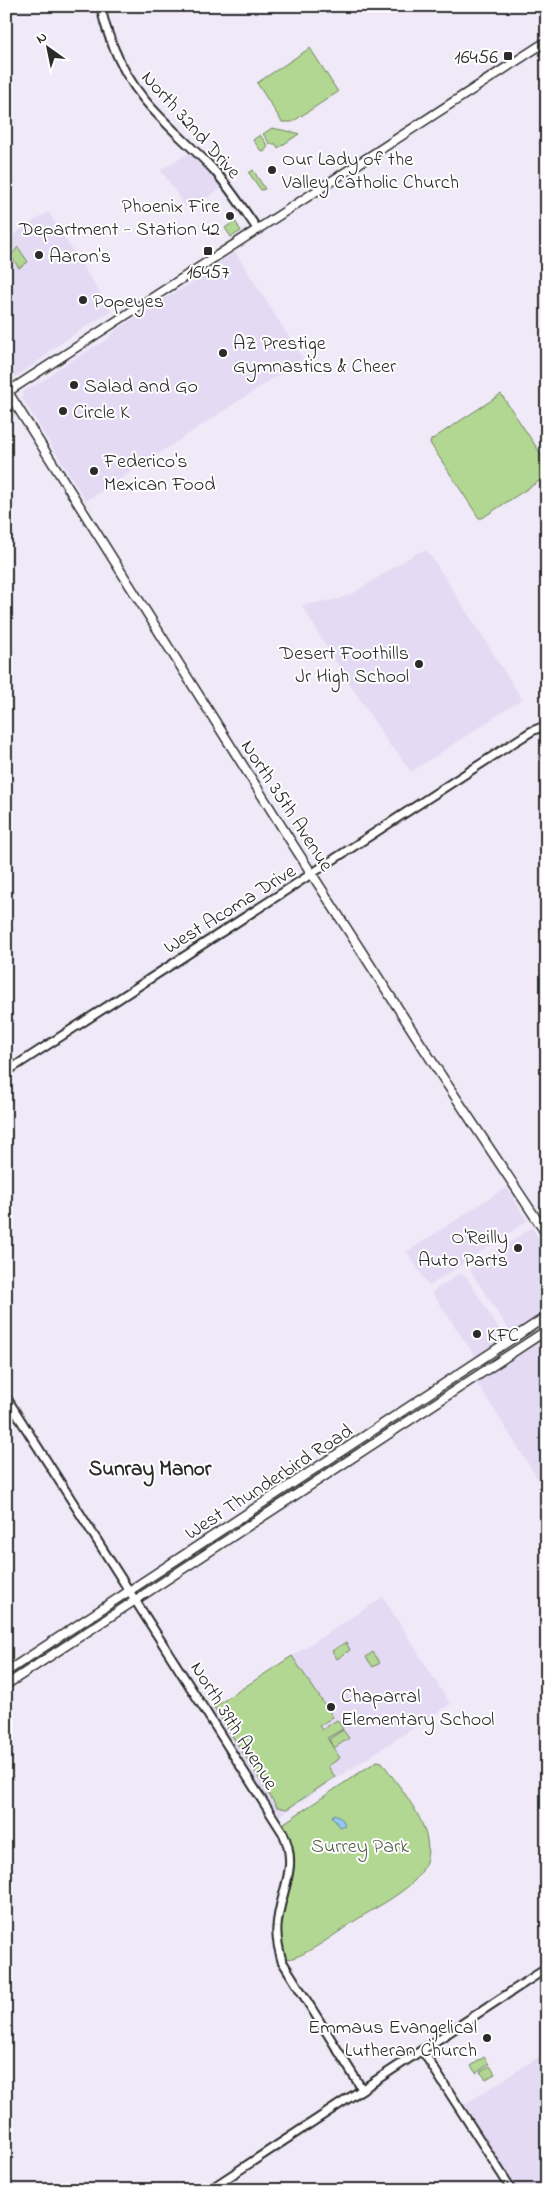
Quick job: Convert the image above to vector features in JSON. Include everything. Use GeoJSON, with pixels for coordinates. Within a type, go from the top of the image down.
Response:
{"type":"FeatureCollection","features":[{"type":"Feature","properties":{"kind":"main road"},"geometry":{"type":"LineString","coordinates":[[7,391],[547,42]]}},
{"type":"Feature","properties":{"kind":"main road","name":"North 35th Avenue"},"geometry":{"type":"LineString","coordinates":[[7,391],[439,1072],[547,1235]]}},
{"type":"Feature","properties":{"kind":"main road","name":"West Thunderbird Road"},"geometry":{"type":"LineString","coordinates":[[6,1672],[547,1316]]}},
{"type":"Feature","properties":{"kind":"main road","name":"West Thunderbird Road"},"geometry":{"type":"LineString","coordinates":[[6,1685],[547,1330]]}},
{"type":"Feature","properties":{"kind":"street","name":"North 32nd Drive"},"geometry":{"type":"LineString","coordinates":[[101,6],[108,35],[124,71],[135,90],[147,105],[223,180],[258,230]]}},
{"type":"Feature","properties":{"kind":"street","name":"West Acoma Drive"},"geometry":{"type":"LineString","coordinates":[[6,1072],[513,743],[532,731],[547,725]]}},
{"type":"Feature","properties":{"kind":"street","name":"North 39th Avenue"},"geometry":{"type":"LineString","coordinates":[[6,1396],[278,1823],[286,1839],[290,1869],[277,1928],[277,1942],[282,1961],[362,2089]]}},
{"type":"Feature","properties":{"kind":"street"},"geometry":{"type":"LineString","coordinates":[[209,2190],[547,1968]]}},
{"type":"Feature","properties":{"kind":"street"},"geometry":{"type":"LineString","coordinates":[[422,2050],[512,2190]]}},
{"type":"Feature","properties":{"kind":"shaded area"},"geometry":{"type":"Polygon","coordinates":[[[189,153],[223,187],[188,210],[161,170],[189,153]]]}},
{"type":"Feature","properties":{"kind":"shaded area"},"geometry":{"type":"Polygon","coordinates":[[[48,212],[112,312],[49,351],[47,355],[16,376],[9,376],[6,373],[6,240],[48,212]]]}},
{"type":"Feature","properties":{"kind":"shaded area"},"geometry":{"type":"Polygon","coordinates":[[[235,252],[303,359],[86,501],[22,398],[23,392],[108,339],[116,330],[203,276],[213,266],[235,252]]]}},
{"type":"Feature","properties":{"kind":"shaded area","name":"Desert Foothills Jr High School"},"geometry":{"type":"Polygon","coordinates":[[[427,550],[522,699],[411,772],[395,749],[391,747],[330,653],[302,605],[339,599],[352,594],[415,554],[427,550]]]}},
{"type":"Feature","properties":{"kind":"shaded area"},"geometry":{"type":"Polygon","coordinates":[[[507,1188],[527,1221],[429,1286],[407,1252],[507,1188]]]}},
{"type":"Feature","properties":{"kind":"shaded area"},"geometry":{"type":"Polygon","coordinates":[[[532,1228],[547,1251],[547,1309],[540,1317],[512,1334],[470,1269],[532,1228]]]}},
{"type":"Feature","properties":{"kind":"shaded area"},"geometry":{"type":"Polygon","coordinates":[[[459,1274],[466,1276],[505,1339],[476,1358],[432,1292],[459,1274]]]}},
{"type":"Feature","properties":{"kind":"shaded area"},"geometry":{"type":"Polygon","coordinates":[[[547,1334],[547,1485],[543,1487],[476,1381],[547,1334]]]}},
{"type":"Feature","properties":{"kind":"shaded area","name":"Chaparral Elementary School"},"geometry":{"type":"Polygon","coordinates":[[[383,1597],[450,1704],[279,1816],[211,1709],[383,1597]]]}},
{"type":"Feature","properties":{"kind":"shaded area"},"geometry":{"type":"Polygon","coordinates":[[[547,2052],[547,2190],[516,2190],[462,2106],[547,2052]]]}},
{"type":"Feature","properties":{"kind":"green space"},"geometry":{"type":"Polygon","coordinates":[[[310,48],[338,92],[292,122],[282,122],[257,83],[310,48]]]}},
{"type":"Feature","properties":{"kind":"green space"},"geometry":{"type":"Polygon","coordinates":[[[272,128],[299,134],[278,148],[276,144],[270,144],[263,134],[272,128]]]}},
{"type":"Feature","properties":{"kind":"green space"},"geometry":{"type":"Polygon","coordinates":[[[260,135],[268,146],[264,152],[261,151],[253,140],[260,135]]]}},
{"type":"Feature","properties":{"kind":"green space"},"geometry":{"type":"Polygon","coordinates":[[[253,170],[265,189],[261,190],[249,173],[253,170]]]}},
{"type":"Feature","properties":{"kind":"green space"},"geometry":{"type":"Polygon","coordinates":[[[235,221],[241,231],[231,237],[225,228],[235,221]]]}},
{"type":"Feature","properties":{"kind":"green space"},"geometry":{"type":"Polygon","coordinates":[[[18,247],[28,262],[19,268],[11,256],[18,247]]]}},
{"type":"Feature","properties":{"kind":"green space"},"geometry":{"type":"Polygon","coordinates":[[[501,394],[547,463],[547,476],[482,518],[479,518],[430,443],[431,440],[501,394]]]}},
{"type":"Feature","properties":{"kind":"green space"},"geometry":{"type":"Polygon","coordinates":[[[346,1642],[350,1650],[337,1659],[332,1651],[346,1642]]]}},
{"type":"Feature","properties":{"kind":"green space"},"geometry":{"type":"Polygon","coordinates":[[[373,1652],[380,1663],[373,1667],[366,1657],[373,1652]]]}},
{"type":"Feature","properties":{"kind":"green space"},"geometry":{"type":"Polygon","coordinates":[[[292,1656],[333,1717],[319,1726],[322,1730],[337,1720],[343,1729],[327,1738],[340,1758],[328,1766],[335,1777],[287,1809],[277,1807],[214,1707],[292,1656]]]}},
{"type":"Feature","properties":{"kind":"green space"},"geometry":{"type":"Polygon","coordinates":[[[343,1730],[349,1738],[334,1748],[329,1739],[343,1730]]]}},
{"type":"Feature","properties":{"kind":"green space","name":"Surrey Park"},"geometry":{"type":"Polygon","coordinates":[[[377,1761],[382,1762],[412,1804],[420,1820],[426,1836],[428,1852],[424,1867],[413,1882],[393,1897],[312,1949],[287,1959],[282,1950],[280,1927],[292,1879],[294,1861],[284,1823],[377,1761]]]}},
{"type":"Feature","properties":{"kind":"green space"},"geometry":{"type":"Polygon","coordinates":[[[484,2057],[489,2064],[476,2073],[471,2066],[484,2057]]]}},
{"type":"Feature","properties":{"kind":"green space"},"geometry":{"type":"Polygon","coordinates":[[[490,2066],[495,2074],[486,2079],[480,2072],[490,2066]]]}},
{"type":"Feature","properties":{"kind":"water"},"geometry":{"type":"Polygon","coordinates":[[[335,1814],[343,1820],[345,1825],[339,1827],[332,1816],[335,1814]]]}},
{"type":"Feature","properties":{"kind":"place","name":"16456"},"geometry":{"type":"Point","coordinates":[508,56]}},
{"type":"Feature","properties":{"kind":"place","name":"Our Lady of the Valley Catholic Church"},"geometry":{"type":"Point","coordinates":[272,170]}},
{"type":"Feature","properties":{"kind":"place","name":"Phoenix Fire Department - Station 42"},"geometry":{"type":"Point","coordinates":[230,216]}},
{"type":"Feature","properties":{"kind":"place","name":"16457"},"geometry":{"type":"Point","coordinates":[208,251]}},
{"type":"Feature","properties":{"kind":"place","name":"Aaron's"},"geometry":{"type":"Point","coordinates":[39,255]}},
{"type":"Feature","properties":{"kind":"place","name":"Popeyes"},"geometry":{"type":"Point","coordinates":[83,300]}},
{"type":"Feature","properties":{"kind":"place","name":"AZ Prestige Gymnastics & Cheer"},"geometry":{"type":"Point","coordinates":[223,353]}},
{"type":"Feature","properties":{"kind":"place","name":"Salad and Go"},"geometry":{"type":"Point","coordinates":[74,385]}},
{"type":"Feature","properties":{"kind":"place","name":"Circle K"},"geometry":{"type":"Point","coordinates":[63,411]}},
{"type":"Feature","properties":{"kind":"place","name":"Federico's Mexican Food"},"geometry":{"type":"Point","coordinates":[94,471]}},
{"type":"Feature","properties":{"kind":"place","name":"Desert Foothills Jr High School"},"geometry":{"type":"Point","coordinates":[419,664]}},
{"type":"Feature","properties":{"kind":"place","name":"O'Reilly Auto Parts"},"geometry":{"type":"Point","coordinates":[518,1248]}},
{"type":"Feature","properties":{"kind":"place","name":"KFC"},"geometry":{"type":"Point","coordinates":[477,1334]}},
{"type":"Feature","properties":{"kind":"place","name":"Chaparral Elementary School"},"geometry":{"type":"Point","coordinates":[331,1707]}},
{"type":"Feature","properties":{"kind":"place","name":"Emmaus Evangelical Lutheran Church"},"geometry":{"type":"Point","coordinates":[487,2038]}},
{"type":"Feature","properties":{"kind":"district","name":"Sunray Manor"},"geometry":{"type":"Point","coordinates":[150,1468]}}]}
